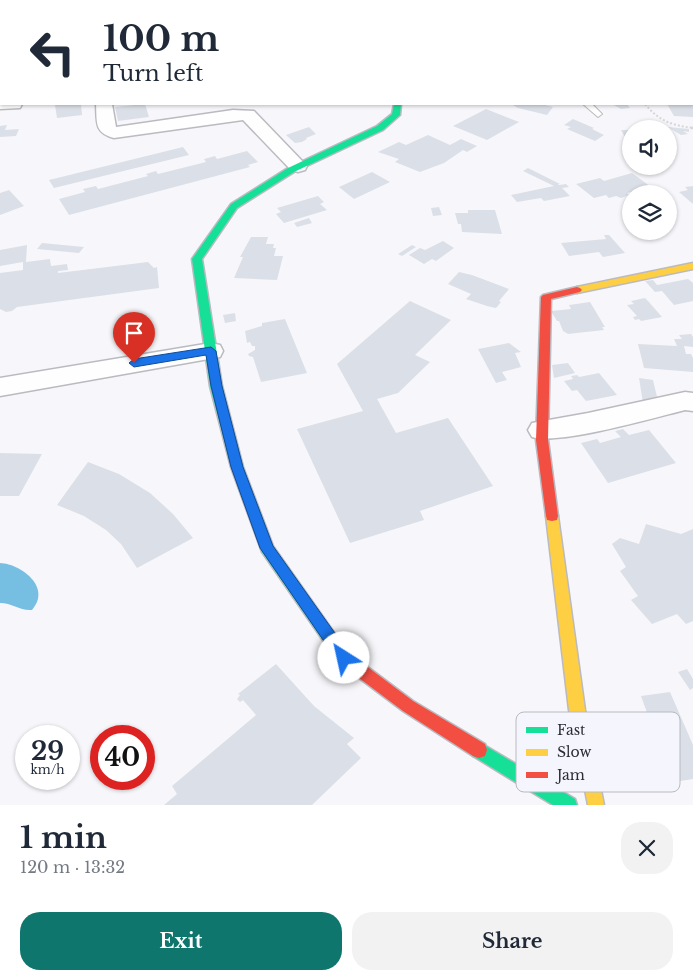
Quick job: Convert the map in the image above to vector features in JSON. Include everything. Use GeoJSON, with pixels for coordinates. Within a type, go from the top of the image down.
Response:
{"type":"FeatureCollection","features":[{"type":"Feature","properties":{"kind":"street"},"geometry":{"type":"LineString","coordinates":[[104,105],[107,130],[114,134],[233,115],[248,115],[298,166]]}},
{"type":"Feature","properties":{"kind":"street"},"geometry":{"type":"LineString","coordinates":[[397,105],[396,116],[380,128],[298,166],[234,206],[197,259],[216,386],[237,467],[267,548],[344,658],[408,706],[516,772]]}},
{"type":"Feature","properties":{"kind":"street"},"geometry":{"type":"LineString","coordinates":[[577,712],[542,440],[546,297],[693,266]]}},
{"type":"Feature","properties":{"kind":"street"},"geometry":{"type":"LineString","coordinates":[[0,387],[211,351]]}},
{"type":"Feature","properties":{"kind":"street"},"geometry":{"type":"LineString","coordinates":[[542,430],[588,424],[685,401],[693,402]]}},
{"type":"Feature","properties":{"kind":"street"},"geometry":{"type":"LineString","coordinates":[[548,792],[569,805]]}},
{"type":"Feature","properties":{"kind":"street"},"geometry":{"type":"LineString","coordinates":[[593,792],[596,805]]}},
{"type":"Feature","properties":{"kind":"lane"},"geometry":{"type":"LineString","coordinates":[[588,105],[598,114]]}},
{"type":"Feature","properties":{"kind":"path"},"geometry":{"type":"LineString","coordinates":[[646,105],[655,118],[669,125],[693,128]]}},
{"type":"Feature","properties":{"kind":"water"},"geometry":{"type":"Polygon","coordinates":[[[0,563],[9,564],[17,568],[32,579],[39,594],[32,610],[0,603],[0,563]]]}},
{"type":"Feature","properties":{"kind":"building"},"geometry":{"type":"Polygon","coordinates":[[[55,105],[81,105],[82,115],[57,118],[55,105]]]}},
{"type":"Feature","properties":{"kind":"building"},"geometry":{"type":"Polygon","coordinates":[[[145,105],[149,117],[118,121],[115,107],[145,105]]]}},
{"type":"Feature","properties":{"kind":"building"},"geometry":{"type":"Polygon","coordinates":[[[513,105],[545,105],[553,107],[547,115],[513,105]]]}},
{"type":"Feature","properties":{"kind":"building"},"geometry":{"type":"Polygon","coordinates":[[[614,105],[628,105],[630,108],[621,109],[614,105]]]}},
{"type":"Feature","properties":{"kind":"building"},"geometry":{"type":"Polygon","coordinates":[[[668,105],[693,105],[693,117],[674,116],[668,105]]]}},
{"type":"Feature","properties":{"kind":"building"},"geometry":{"type":"Polygon","coordinates":[[[486,109],[519,122],[487,140],[453,126],[486,109]]]}},
{"type":"Feature","properties":{"kind":"building"},"geometry":{"type":"Polygon","coordinates":[[[573,119],[594,128],[592,129],[604,135],[595,141],[567,129],[571,127],[564,125],[573,119]]]}},
{"type":"Feature","properties":{"kind":"building"},"geometry":{"type":"Polygon","coordinates":[[[7,125],[5,130],[19,129],[16,136],[0,137],[0,126],[7,125]]]}},
{"type":"Feature","properties":{"kind":"building"},"geometry":{"type":"Polygon","coordinates":[[[309,127],[316,134],[302,142],[295,143],[286,135],[309,127]]]}},
{"type":"Feature","properties":{"kind":"building"},"geometry":{"type":"Polygon","coordinates":[[[677,128],[689,129],[689,132],[683,131],[688,134],[681,135],[677,133],[677,128]]]}},
{"type":"Feature","properties":{"kind":"building"},"geometry":{"type":"Polygon","coordinates":[[[428,135],[450,145],[461,139],[477,146],[467,152],[463,150],[444,163],[420,172],[395,162],[399,159],[378,152],[399,142],[406,145],[428,135]]]}},
{"type":"Feature","properties":{"kind":"building"},"geometry":{"type":"Polygon","coordinates":[[[183,147],[189,155],[54,188],[49,180],[183,147]]]}},
{"type":"Feature","properties":{"kind":"building"},"geometry":{"type":"Polygon","coordinates":[[[247,151],[258,162],[248,165],[250,167],[69,215],[59,199],[85,192],[83,189],[96,186],[98,189],[148,176],[146,174],[156,171],[158,174],[206,162],[204,159],[215,156],[217,159],[247,151]]]}},
{"type":"Feature","properties":{"kind":"building"},"geometry":{"type":"Polygon","coordinates":[[[528,168],[559,185],[566,184],[569,187],[562,188],[570,196],[544,201],[541,198],[517,202],[511,195],[554,186],[523,171],[528,168]]]}},
{"type":"Feature","properties":{"kind":"building"},"geometry":{"type":"Polygon","coordinates":[[[372,172],[390,182],[354,199],[339,187],[372,172]]]}},
{"type":"Feature","properties":{"kind":"building"},"geometry":{"type":"Polygon","coordinates":[[[625,175],[635,175],[648,185],[622,185],[621,198],[616,196],[609,198],[606,195],[594,198],[576,184],[600,178],[604,181],[625,175]]]}},
{"type":"Feature","properties":{"kind":"building"},"geometry":{"type":"Polygon","coordinates":[[[693,186],[693,204],[679,192],[688,190],[685,187],[693,186]]]}},
{"type":"Feature","properties":{"kind":"building"},"geometry":{"type":"Polygon","coordinates":[[[9,190],[24,206],[0,215],[0,193],[9,190]]]}},
{"type":"Feature","properties":{"kind":"building"},"geometry":{"type":"Polygon","coordinates":[[[318,196],[324,202],[320,204],[327,210],[284,223],[276,214],[281,212],[277,208],[318,196]]]}},
{"type":"Feature","properties":{"kind":"building"},"geometry":{"type":"Polygon","coordinates":[[[439,207],[442,215],[433,216],[431,208],[439,207]]]}},
{"type":"Feature","properties":{"kind":"building"},"geometry":{"type":"Polygon","coordinates":[[[468,210],[495,210],[502,234],[462,232],[461,224],[458,224],[455,213],[468,213],[468,210]]]}},
{"type":"Feature","properties":{"kind":"building"},"geometry":{"type":"Polygon","coordinates":[[[309,218],[312,223],[297,227],[294,223],[309,218]]]}},
{"type":"Feature","properties":{"kind":"building"},"geometry":{"type":"Polygon","coordinates":[[[604,235],[609,235],[625,253],[603,257],[599,252],[569,256],[561,243],[606,239],[604,235]]]}},
{"type":"Feature","properties":{"kind":"building"},"geometry":{"type":"Polygon","coordinates":[[[251,237],[268,237],[266,244],[274,244],[273,248],[276,248],[274,256],[283,256],[277,280],[234,278],[243,257],[240,257],[251,237]]]}},
{"type":"Feature","properties":{"kind":"building"},"geometry":{"type":"Polygon","coordinates":[[[443,241],[454,248],[436,261],[432,259],[424,264],[409,255],[420,248],[425,250],[443,241]]]}},
{"type":"Feature","properties":{"kind":"building"},"geometry":{"type":"Polygon","coordinates":[[[42,243],[84,247],[79,253],[37,249],[42,243]]]}},
{"type":"Feature","properties":{"kind":"building"},"geometry":{"type":"Polygon","coordinates":[[[27,245],[26,262],[50,259],[51,266],[67,264],[68,270],[58,271],[58,273],[148,262],[154,268],[157,267],[159,288],[17,307],[12,311],[6,312],[0,309],[0,273],[23,270],[23,262],[0,266],[0,250],[27,245]]]}},
{"type":"Feature","properties":{"kind":"building"},"geometry":{"type":"Polygon","coordinates":[[[412,245],[416,247],[402,256],[398,254],[412,245]]]}},
{"type":"Feature","properties":{"kind":"building"},"geometry":{"type":"Polygon","coordinates":[[[459,272],[509,289],[496,308],[466,299],[471,294],[448,284],[459,272]]]}},
{"type":"Feature","properties":{"kind":"building"},"geometry":{"type":"Polygon","coordinates":[[[688,279],[693,283],[693,301],[674,305],[662,291],[655,292],[645,281],[653,280],[657,285],[688,279]]]}},
{"type":"Feature","properties":{"kind":"building"},"geometry":{"type":"Polygon","coordinates":[[[645,298],[662,317],[641,321],[639,319],[635,320],[633,317],[637,316],[627,305],[634,304],[631,301],[645,298]]]}},
{"type":"Feature","properties":{"kind":"building"},"geometry":{"type":"Polygon","coordinates":[[[410,301],[451,320],[415,355],[430,362],[398,393],[377,399],[396,433],[448,418],[493,486],[420,511],[424,520],[350,543],[297,429],[363,411],[337,364],[410,301]]]}},
{"type":"Feature","properties":{"kind":"building"},"geometry":{"type":"Polygon","coordinates":[[[590,302],[605,327],[602,327],[604,330],[568,334],[563,331],[559,321],[557,321],[551,311],[571,309],[569,305],[590,302]]]}},
{"type":"Feature","properties":{"kind":"building"},"geometry":{"type":"Polygon","coordinates":[[[235,313],[236,321],[225,323],[223,315],[235,313]]]}},
{"type":"Feature","properties":{"kind":"building"},"geometry":{"type":"Polygon","coordinates":[[[285,319],[307,373],[261,382],[253,357],[248,354],[255,350],[255,346],[252,346],[250,342],[247,343],[245,331],[262,326],[262,323],[285,319]]]}},
{"type":"Feature","properties":{"kind":"building"},"geometry":{"type":"Polygon","coordinates":[[[691,334],[693,337],[693,347],[684,346],[686,354],[691,354],[693,358],[693,372],[644,368],[638,344],[677,346],[674,339],[682,339],[679,335],[691,334]]]}},
{"type":"Feature","properties":{"kind":"building"},"geometry":{"type":"Polygon","coordinates":[[[509,343],[521,352],[515,353],[521,367],[502,372],[507,380],[496,383],[478,349],[509,343]]]}},
{"type":"Feature","properties":{"kind":"building"},"geometry":{"type":"Polygon","coordinates":[[[568,363],[575,373],[554,378],[552,365],[568,363]]]}},
{"type":"Feature","properties":{"kind":"building"},"geometry":{"type":"Polygon","coordinates":[[[599,373],[617,395],[586,401],[577,390],[572,391],[564,381],[573,379],[571,376],[577,375],[579,377],[599,373]]]}},
{"type":"Feature","properties":{"kind":"building"},"geometry":{"type":"Polygon","coordinates":[[[639,378],[653,380],[658,401],[643,403],[639,378]]]}},
{"type":"Feature","properties":{"kind":"building"},"geometry":{"type":"Polygon","coordinates":[[[623,429],[629,435],[649,430],[676,463],[608,483],[581,443],[597,439],[600,443],[621,437],[615,431],[623,429]]]}},
{"type":"Feature","properties":{"kind":"building"},"geometry":{"type":"Polygon","coordinates":[[[0,453],[42,454],[19,496],[0,496],[0,453]]]}},
{"type":"Feature","properties":{"kind":"building"},"geometry":{"type":"Polygon","coordinates":[[[88,462],[119,474],[150,493],[173,514],[193,538],[137,568],[121,544],[106,530],[84,516],[57,505],[88,462]]]}},
{"type":"Feature","properties":{"kind":"building"},"geometry":{"type":"Polygon","coordinates":[[[646,524],[681,534],[693,529],[693,621],[686,624],[677,614],[652,624],[631,600],[638,596],[620,571],[626,567],[612,544],[620,538],[639,544],[646,524]]]}},
{"type":"Feature","properties":{"kind":"building"},"geometry":{"type":"Polygon","coordinates":[[[276,664],[314,706],[354,738],[347,744],[361,758],[312,805],[164,805],[177,794],[172,786],[256,715],[243,700],[240,702],[237,699],[240,695],[238,694],[276,664]]]}},
{"type":"Feature","properties":{"kind":"building"},"geometry":{"type":"Polygon","coordinates":[[[687,669],[693,679],[693,688],[690,690],[678,672],[687,669]]]}},
{"type":"Feature","properties":{"kind":"building"},"geometry":{"type":"Polygon","coordinates":[[[670,692],[679,712],[647,712],[641,696],[670,692]]]}},
{"type":"Feature","properties":{"kind":"building"},"geometry":{"type":"Polygon","coordinates":[[[680,715],[693,745],[693,779],[680,781],[680,715]]]}},
{"type":"Feature","properties":{"kind":"traffic: fast"},"geometry":{"type":"LineString","coordinates":[[338,650],[267,548],[237,467],[216,386],[197,259],[234,206],[291,170],[380,128],[396,115],[397,105]]}},
{"type":"Feature","properties":{"kind":"traffic: fast"},"geometry":{"type":"LineString","coordinates":[[479,750],[516,773]]}},
{"type":"Feature","properties":{"kind":"traffic: fast"},"geometry":{"type":"LineString","coordinates":[[548,792],[569,805]]}},
{"type":"Feature","properties":{"kind":"traffic: slow"},"geometry":{"type":"LineString","coordinates":[[577,290],[693,266]]}},
{"type":"Feature","properties":{"kind":"traffic: slow"},"geometry":{"type":"LineString","coordinates":[[552,516],[577,712]]}},
{"type":"Feature","properties":{"kind":"traffic: slow"},"geometry":{"type":"LineString","coordinates":[[593,792],[596,805]]}},
{"type":"Feature","properties":{"kind":"traffic: jam"},"geometry":{"type":"LineString","coordinates":[[552,516],[542,440],[546,297],[577,290]]}},
{"type":"Feature","properties":{"kind":"traffic: jam"},"geometry":{"type":"LineString","coordinates":[[338,650],[344,658],[408,706],[479,750]]}},
{"type":"Feature","properties":{"kind":"route"},"geometry":{"type":"LineString","coordinates":[[134,363],[211,351],[216,386],[237,467],[267,548],[344,658]]}}]}
